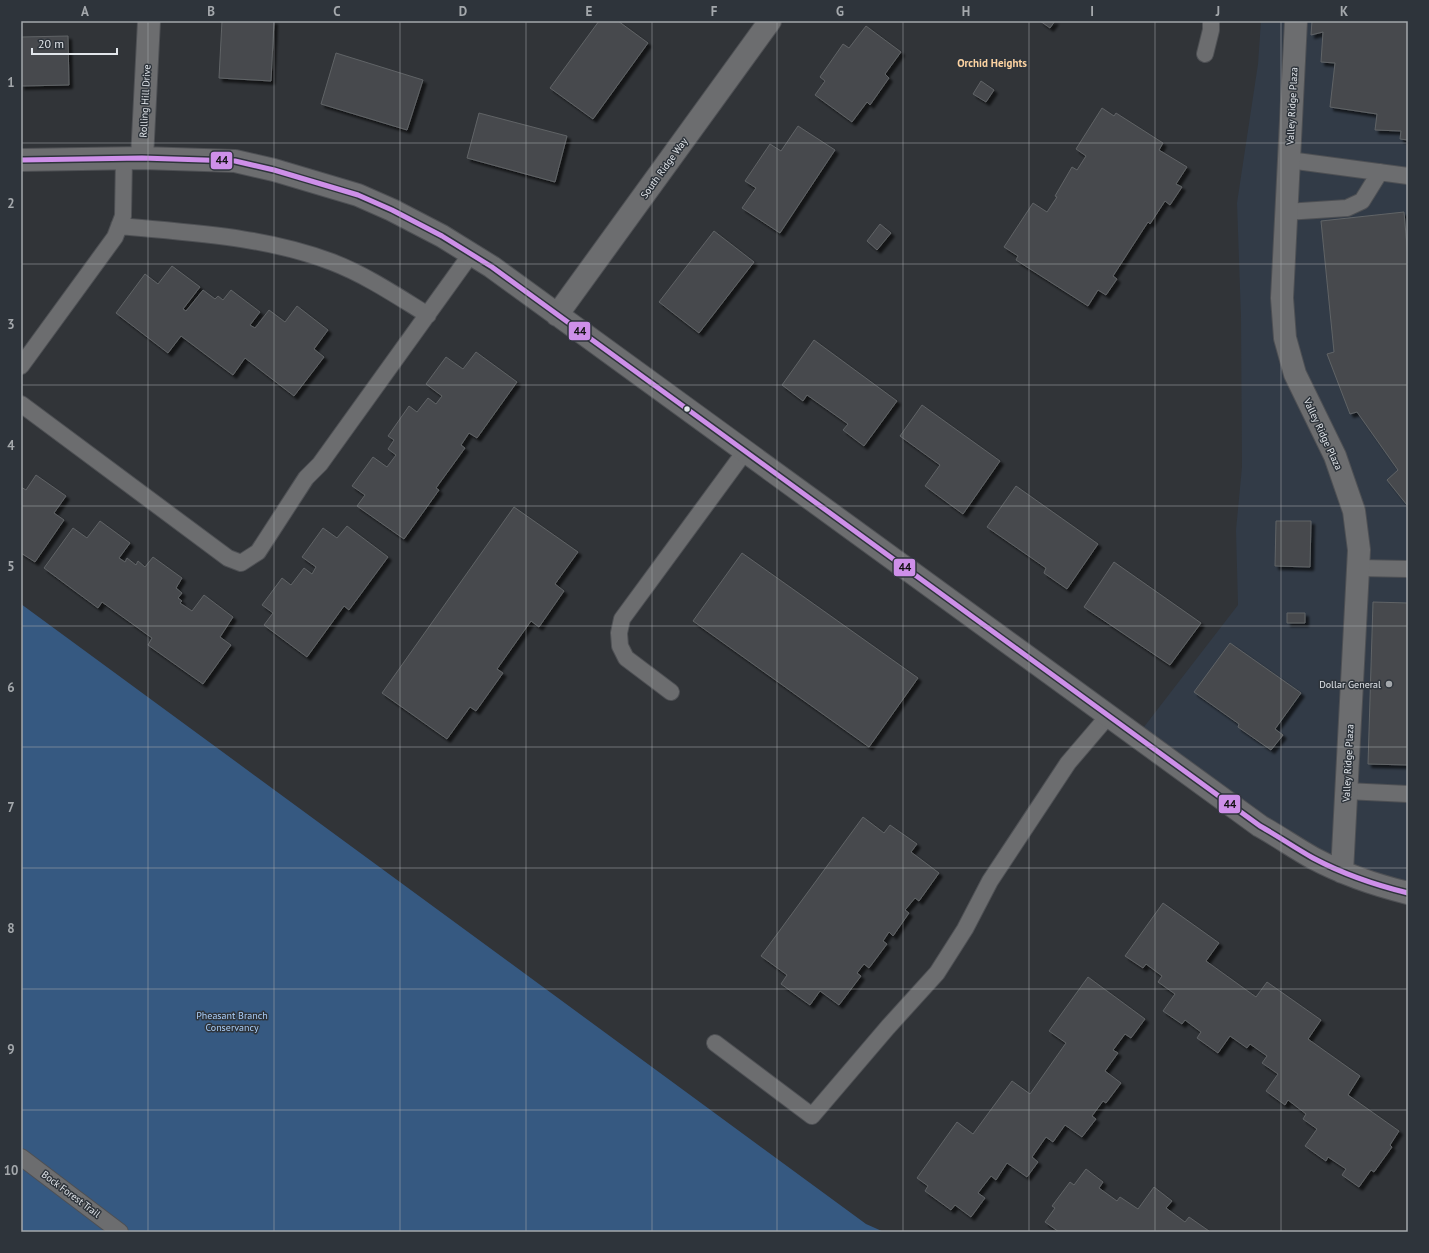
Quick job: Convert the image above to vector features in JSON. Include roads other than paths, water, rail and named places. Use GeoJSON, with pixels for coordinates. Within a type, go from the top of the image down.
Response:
{"type":"FeatureCollection","features":[{"type":"Feature","properties":{"kind":"street","name":"Rolling Hill Drive"},"geometry":{"type":"LineString","coordinates":[[133,158],[149,21]]}},
{"type":"Feature","properties":{"kind":"street","name":"South Ridge Way"},"geometry":{"type":"LineString","coordinates":[[557,316],[770,21]]}},
{"type":"Feature","properties":{"kind":"street","name":"Valley Ridge Plaza"},"geometry":{"type":"LineString","coordinates":[[1296,21],[1282,298],[1285,338],[1295,374],[1335,456],[1354,511],[1359,550],[1342,872]]}},
{"type":"Feature","properties":{"kind":"street"},"geometry":{"type":"LineString","coordinates":[[21,160],[133,158],[235,161],[274,170],[358,195],[442,236],[492,267],[557,316],[746,450],[1260,826],[1342,872],[1408,893]]}},
{"type":"Feature","properties":{"kind":"lane"},"geometry":{"type":"LineString","coordinates":[[1205,54],[1211,30],[1211,21]]}},
{"type":"Feature","properties":{"kind":"lane"},"geometry":{"type":"LineString","coordinates":[[21,366],[115,237],[123,216],[133,158]]}},
{"type":"Feature","properties":{"kind":"lane"},"geometry":{"type":"LineString","coordinates":[[1289,160],[1408,176]]}},
{"type":"Feature","properties":{"kind":"lane"},"geometry":{"type":"LineString","coordinates":[[1286,212],[1347,208],[1352,206],[1362,201],[1380,172]]}},
{"type":"Feature","properties":{"kind":"lane"},"geometry":{"type":"LineString","coordinates":[[119,226],[244,238],[290,249],[332,262],[373,282],[428,315]]}},
{"type":"Feature","properties":{"kind":"lane"},"geometry":{"type":"LineString","coordinates":[[21,404],[228,558],[241,563],[258,552],[306,478],[320,464],[471,254]]}},
{"type":"Feature","properties":{"kind":"lane"},"geometry":{"type":"LineString","coordinates":[[671,692],[626,658],[620,646],[619,633],[622,620],[746,450]]}},
{"type":"Feature","properties":{"kind":"lane"},"geometry":{"type":"LineString","coordinates":[[1359,568],[1408,569]]}},
{"type":"Feature","properties":{"kind":"lane"},"geometry":{"type":"LineString","coordinates":[[715,1043],[812,1116],[888,1027],[937,973],[965,929],[990,881],[1068,763],[1109,715]]}},
{"type":"Feature","properties":{"kind":"lane"},"geometry":{"type":"LineString","coordinates":[[1346,791],[1408,794]]}},
{"type":"Feature","properties":{"kind":"lane","name":"Bock Forest Trail"},"geometry":{"type":"LineString","coordinates":[[21,1157],[120,1232]]}},
{"type":"Feature","properties":{"kind":"place","name":"Dollar General"},"geometry":{"type":"Point","coordinates":[1389,684]}},
{"type":"Feature","properties":{"kind":"district","name":"Orchid Heights"},"geometry":{"type":"Point","coordinates":[992,63]}},
{"type":"Feature","properties":{"kind":"park label","name":"Pheasant Branch Conservancy"},"geometry":{"type":"Point","coordinates":[232,1020]}}]}
